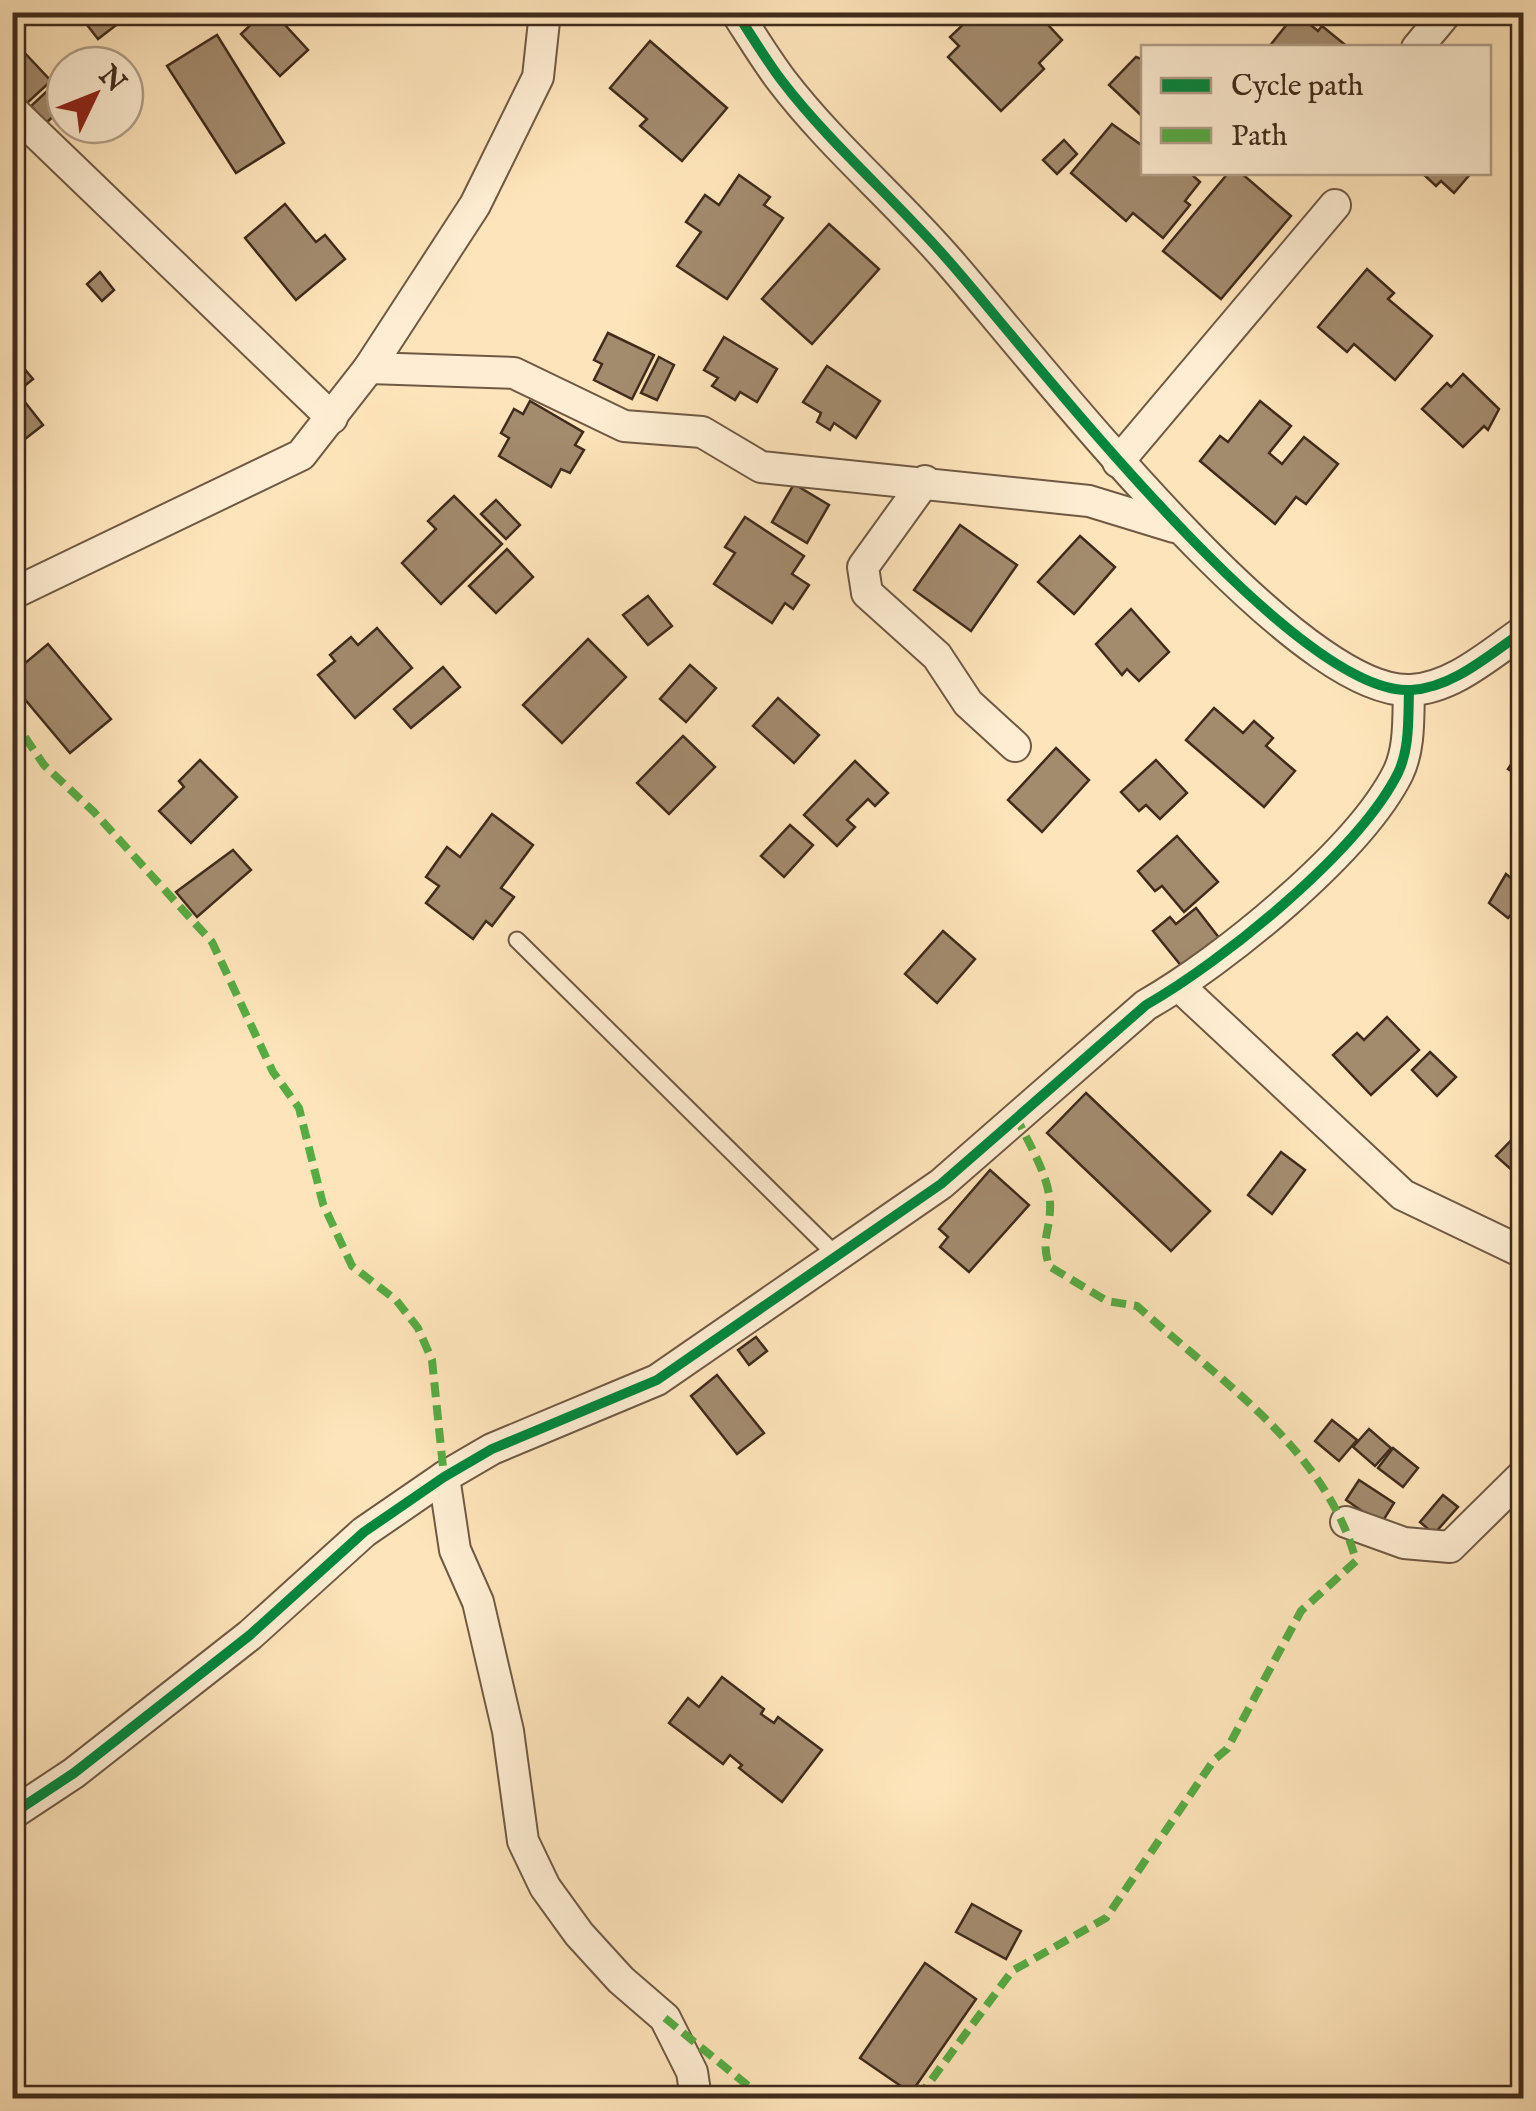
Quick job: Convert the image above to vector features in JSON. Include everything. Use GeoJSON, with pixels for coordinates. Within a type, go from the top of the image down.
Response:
{"type":"FeatureCollection","features":[{"type":"Feature","properties":{"kind":"street"},"geometry":{"type":"LineString","coordinates":[[12,594],[300,454],[369,368],[474,205],[538,77],[545,12]]}},
{"type":"Feature","properties":{"kind":"street"},"geometry":{"type":"LineString","coordinates":[[736,12],[783,82],[944,255],[1176,528],[1324,654],[1371,680],[1410,690],[1454,678],[1524,631]]}},
{"type":"Feature","properties":{"kind":"street"},"geometry":{"type":"LineString","coordinates":[[1420,45],[1447,12]]}},
{"type":"Feature","properties":{"kind":"street"},"geometry":{"type":"LineString","coordinates":[[12,110],[332,418]]}},
{"type":"Feature","properties":{"kind":"street"},"geometry":{"type":"LineString","coordinates":[[1118,462],[1335,205]]}},
{"type":"Feature","properties":{"kind":"street"},"geometry":{"type":"LineString","coordinates":[[369,368],[514,373],[624,426],[702,432],[760,467],[925,480],[1089,501],[1176,528]]}},
{"type":"Feature","properties":{"kind":"street"},"geometry":{"type":"LineString","coordinates":[[925,480],[863,566],[866,593],[936,656],[968,703],[1015,746]]}},
{"type":"Feature","properties":{"kind":"street"},"geometry":{"type":"LineString","coordinates":[[12,1814],[88,1762],[250,1635],[364,1532],[444,1477],[492,1449],[658,1380],[941,1184],[1146,1005],[1178,986],[1260,923],[1337,854],[1398,774],[1408,744],[1410,690]]}},
{"type":"Feature","properties":{"kind":"street"},"geometry":{"type":"LineString","coordinates":[[1178,986],[1403,1195],[1524,1253]]}},
{"type":"Feature","properties":{"kind":"street"},"geometry":{"type":"LineString","coordinates":[[1346,1522],[1404,1543],[1450,1547],[1524,1474]]}},
{"type":"Feature","properties":{"kind":"street"},"geometry":{"type":"LineString","coordinates":[[444,1477],[454,1550],[478,1602],[508,1731],[524,1841],[545,1887],[579,1934],[621,1980],[665,2018],[692,2072],[696,2098]]}},
{"type":"Feature","properties":{"kind":"lane"},"geometry":{"type":"LineString","coordinates":[[517,940],[838,1258]]}},
{"type":"Feature","properties":{"kind":"building"},"geometry":{"type":"Polygon","coordinates":[[[77,12],[118,12],[124,19],[98,39],[77,12]]]}},
{"type":"Feature","properties":{"kind":"building"},"geometry":{"type":"Polygon","coordinates":[[[264,12],[273,12],[308,50],[280,76],[241,34],[264,12]]]}},
{"type":"Feature","properties":{"kind":"building"},"geometry":{"type":"Polygon","coordinates":[[[992,12],[1036,12],[1062,40],[1039,63],[1044,69],[1001,111],[948,57],[959,46],[950,37],[972,16],[980,24],[992,12]]]}},
{"type":"Feature","properties":{"kind":"building"},"geometry":{"type":"Polygon","coordinates":[[[1296,13],[1318,31],[1322,26],[1345,45],[1270,45],[1296,13]]]}},
{"type":"Feature","properties":{"kind":"building"},"geometry":{"type":"Polygon","coordinates":[[[217,35],[284,143],[236,173],[167,66],[217,35]]]}},
{"type":"Feature","properties":{"kind":"building"},"geometry":{"type":"Polygon","coordinates":[[[650,41],[727,108],[682,161],[640,126],[647,119],[610,88],[650,41]]]}},
{"type":"Feature","properties":{"kind":"building"},"geometry":{"type":"Polygon","coordinates":[[[22,50],[45,75],[45,86],[27,103],[12,88],[12,59],[22,50]]]}},
{"type":"Feature","properties":{"kind":"building"},"geometry":{"type":"Polygon","coordinates":[[[1136,57],[1141,59],[1141,115],[1109,85],[1136,57]]]}},
{"type":"Feature","properties":{"kind":"building"},"geometry":{"type":"Polygon","coordinates":[[[45,93],[45,122],[31,106],[45,93]]]}},
{"type":"Feature","properties":{"kind":"building"},"geometry":{"type":"Polygon","coordinates":[[[1112,124],[1141,145],[1141,175],[1192,175],[1200,182],[1185,201],[1190,205],[1163,238],[1133,213],[1126,221],[1071,173],[1112,124]]]}},
{"type":"Feature","properties":{"kind":"building"},"geometry":{"type":"Polygon","coordinates":[[[1064,140],[1077,154],[1057,174],[1043,160],[1064,140]]]}},
{"type":"Feature","properties":{"kind":"building"},"geometry":{"type":"Polygon","coordinates":[[[739,175],[770,197],[764,205],[783,218],[727,299],[677,266],[701,232],[686,222],[705,195],[719,205],[739,175]]]}},
{"type":"Feature","properties":{"kind":"building"},"geometry":{"type":"Polygon","coordinates":[[[1226,175],[1243,175],[1291,216],[1221,299],[1163,251],[1226,175]]]}},
{"type":"Feature","properties":{"kind":"building"},"geometry":{"type":"Polygon","coordinates":[[[1424,175],[1469,175],[1454,193],[1441,181],[1436,186],[1424,175]]]}},
{"type":"Feature","properties":{"kind":"building"},"geometry":{"type":"Polygon","coordinates":[[[285,204],[316,242],[325,235],[345,259],[296,300],[245,238],[285,204]]]}},
{"type":"Feature","properties":{"kind":"building"},"geometry":{"type":"Polygon","coordinates":[[[829,224],[879,269],[812,344],[762,299],[829,224]]]}},
{"type":"Feature","properties":{"kind":"building"},"geometry":{"type":"Polygon","coordinates":[[[1367,269],[1394,293],[1388,299],[1432,336],[1395,380],[1354,344],[1347,352],[1318,327],[1367,269]]]}},
{"type":"Feature","properties":{"kind":"building"},"geometry":{"type":"Polygon","coordinates":[[[100,272],[114,290],[102,301],[87,284],[100,272]]]}},
{"type":"Feature","properties":{"kind":"building"},"geometry":{"type":"Polygon","coordinates":[[[608,333],[654,355],[632,399],[594,380],[602,364],[594,360],[608,333]]]}},
{"type":"Feature","properties":{"kind":"building"},"geometry":{"type":"Polygon","coordinates":[[[724,337],[777,369],[757,402],[740,392],[735,400],[712,386],[718,378],[704,370],[724,337]]]}},
{"type":"Feature","properties":{"kind":"building"},"geometry":{"type":"Polygon","coordinates":[[[12,354],[33,379],[17,392],[43,425],[16,446],[12,442],[12,354]]]}},
{"type":"Feature","properties":{"kind":"building"},"geometry":{"type":"Polygon","coordinates":[[[659,357],[674,365],[657,400],[641,393],[659,357]]]}},
{"type":"Feature","properties":{"kind":"building"},"geometry":{"type":"Polygon","coordinates":[[[827,366],[880,401],[856,438],[834,423],[830,430],[817,422],[821,413],[803,402],[827,366]]]}},
{"type":"Feature","properties":{"kind":"building"},"geometry":{"type":"Polygon","coordinates":[[[1463,374],[1499,409],[1488,430],[1484,426],[1463,447],[1422,409],[1447,383],[1451,387],[1463,374]]]}},
{"type":"Feature","properties":{"kind":"building"},"geometry":{"type":"Polygon","coordinates":[[[530,401],[583,432],[575,445],[584,450],[570,473],[561,469],[551,487],[499,456],[509,438],[501,433],[514,409],[523,414],[530,401]]]}},
{"type":"Feature","properties":{"kind":"building"},"geometry":{"type":"Polygon","coordinates":[[[1260,401],[1291,426],[1269,453],[1282,464],[1304,437],[1338,464],[1306,504],[1296,497],[1275,524],[1200,461],[1220,436],[1228,442],[1260,401]]]}},
{"type":"Feature","properties":{"kind":"building"},"geometry":{"type":"Polygon","coordinates":[[[794,484],[829,505],[807,543],[772,522],[794,484]]]}},
{"type":"Feature","properties":{"kind":"building"},"geometry":{"type":"Polygon","coordinates":[[[454,496],[502,544],[441,604],[402,563],[436,529],[428,521],[454,496]]]}},
{"type":"Feature","properties":{"kind":"building"},"geometry":{"type":"Polygon","coordinates":[[[496,500],[520,525],[506,539],[481,514],[496,500]]]}},
{"type":"Feature","properties":{"kind":"building"},"geometry":{"type":"Polygon","coordinates":[[[745,517],[804,556],[792,574],[809,585],[793,609],[785,603],[772,623],[714,584],[735,553],[725,547],[745,517]]]}},
{"type":"Feature","properties":{"kind":"building"},"geometry":{"type":"Polygon","coordinates":[[[960,525],[1017,565],[971,631],[914,590],[960,525]]]}},
{"type":"Feature","properties":{"kind":"building"},"geometry":{"type":"Polygon","coordinates":[[[1080,536],[1115,567],[1074,614],[1038,582],[1080,536]]]}},
{"type":"Feature","properties":{"kind":"building"},"geometry":{"type":"Polygon","coordinates":[[[507,549],[533,577],[496,613],[469,586],[507,549]]]}},
{"type":"Feature","properties":{"kind":"building"},"geometry":{"type":"Polygon","coordinates":[[[648,596],[672,626],[648,645],[623,615],[648,596]]]}},
{"type":"Feature","properties":{"kind":"building"},"geometry":{"type":"Polygon","coordinates":[[[1131,609],[1169,652],[1139,681],[1127,669],[1122,675],[1096,644],[1131,609]]]}},
{"type":"Feature","properties":{"kind":"building"},"geometry":{"type":"Polygon","coordinates":[[[377,628],[412,668],[355,718],[318,675],[335,661],[330,655],[351,637],[358,645],[377,628]]]}},
{"type":"Feature","properties":{"kind":"building"},"geometry":{"type":"Polygon","coordinates":[[[588,639],[626,677],[562,743],[523,705],[588,639]]]}},
{"type":"Feature","properties":{"kind":"building"},"geometry":{"type":"Polygon","coordinates":[[[48,644],[111,719],[70,753],[12,684],[12,674],[48,644]]]}},
{"type":"Feature","properties":{"kind":"building"},"geometry":{"type":"Polygon","coordinates":[[[690,665],[716,688],[686,722],[660,699],[690,665]]]}},
{"type":"Feature","properties":{"kind":"building"},"geometry":{"type":"Polygon","coordinates":[[[443,667],[460,687],[411,728],[394,709],[443,667]]]}},
{"type":"Feature","properties":{"kind":"building"},"geometry":{"type":"Polygon","coordinates":[[[778,698],[819,735],[794,763],[753,726],[778,698]]]}},
{"type":"Feature","properties":{"kind":"building"},"geometry":{"type":"Polygon","coordinates":[[[1214,708],[1243,733],[1254,721],[1273,738],[1266,746],[1295,771],[1264,807],[1186,740],[1214,708]]]}},
{"type":"Feature","properties":{"kind":"building"},"geometry":{"type":"Polygon","coordinates":[[[683,736],[715,767],[669,814],[637,783],[683,736]]]}},
{"type":"Feature","properties":{"kind":"building"},"geometry":{"type":"Polygon","coordinates":[[[1056,748],[1089,780],[1042,832],[1008,800],[1056,748]]]}},
{"type":"Feature","properties":{"kind":"building"},"geometry":{"type":"Polygon","coordinates":[[[1524,748],[1524,779],[1508,769],[1524,748]]]}},
{"type":"Feature","properties":{"kind":"building"},"geometry":{"type":"Polygon","coordinates":[[[200,760],[237,797],[191,843],[159,811],[184,787],[179,781],[200,760]]]}},
{"type":"Feature","properties":{"kind":"building"},"geometry":{"type":"Polygon","coordinates":[[[1156,760],[1187,793],[1160,819],[1146,805],[1139,811],[1121,792],[1156,760]]]}},
{"type":"Feature","properties":{"kind":"building"},"geometry":{"type":"Polygon","coordinates":[[[855,761],[888,793],[875,806],[868,799],[847,820],[855,827],[837,846],[804,815],[855,761]]]}},
{"type":"Feature","properties":{"kind":"building"},"geometry":{"type":"Polygon","coordinates":[[[492,814],[533,845],[501,888],[514,897],[492,926],[486,921],[473,939],[426,903],[439,886],[426,877],[447,847],[460,857],[492,814]]]}},
{"type":"Feature","properties":{"kind":"building"},"geometry":{"type":"Polygon","coordinates":[[[790,825],[813,845],[784,877],[761,856],[790,825]]]}},
{"type":"Feature","properties":{"kind":"building"},"geometry":{"type":"Polygon","coordinates":[[[1177,836],[1218,882],[1184,912],[1162,886],[1155,891],[1138,871],[1177,836]]]}},
{"type":"Feature","properties":{"kind":"building"},"geometry":{"type":"Polygon","coordinates":[[[233,850],[251,870],[197,917],[176,892],[233,850]]]}},
{"type":"Feature","properties":{"kind":"building"},"geometry":{"type":"Polygon","coordinates":[[[1506,874],[1524,889],[1524,900],[1508,918],[1489,903],[1506,874]]]}},
{"type":"Feature","properties":{"kind":"building"},"geometry":{"type":"Polygon","coordinates":[[[1196,908],[1220,939],[1183,968],[1153,931],[1170,917],[1176,924],[1196,908]]]}},
{"type":"Feature","properties":{"kind":"building"},"geometry":{"type":"Polygon","coordinates":[[[943,931],[975,959],[937,1003],[905,974],[943,931]]]}},
{"type":"Feature","properties":{"kind":"building"},"geometry":{"type":"Polygon","coordinates":[[[1387,1017],[1419,1050],[1371,1095],[1333,1055],[1357,1033],[1364,1040],[1387,1017]]]}},
{"type":"Feature","properties":{"kind":"building"},"geometry":{"type":"Polygon","coordinates":[[[1430,1052],[1456,1077],[1437,1096],[1412,1070],[1430,1052]]]}},
{"type":"Feature","properties":{"kind":"building"},"geometry":{"type":"Polygon","coordinates":[[[1086,1093],[1210,1211],[1171,1251],[1047,1133],[1086,1093]]]}},
{"type":"Feature","properties":{"kind":"building"},"geometry":{"type":"Polygon","coordinates":[[[1524,1127],[1524,1181],[1496,1156],[1524,1127]]]}},
{"type":"Feature","properties":{"kind":"building"},"geometry":{"type":"Polygon","coordinates":[[[1281,1152],[1305,1170],[1272,1214],[1248,1195],[1281,1152]]]}},
{"type":"Feature","properties":{"kind":"building"},"geometry":{"type":"Polygon","coordinates":[[[990,1170],[1029,1205],[969,1272],[940,1247],[948,1237],[939,1229],[990,1170]]]}},
{"type":"Feature","properties":{"kind":"building"},"geometry":{"type":"Polygon","coordinates":[[[756,1337],[767,1351],[749,1365],[738,1350],[756,1337]]]}},
{"type":"Feature","properties":{"kind":"building"},"geometry":{"type":"Polygon","coordinates":[[[717,1375],[764,1433],[737,1454],[691,1396],[717,1375]]]}},
{"type":"Feature","properties":{"kind":"building"},"geometry":{"type":"Polygon","coordinates":[[[1332,1420],[1357,1440],[1339,1461],[1315,1441],[1332,1420]]]}},
{"type":"Feature","properties":{"kind":"building"},"geometry":{"type":"Polygon","coordinates":[[[1369,1429],[1391,1448],[1375,1466],[1353,1447],[1369,1429]]]}},
{"type":"Feature","properties":{"kind":"building"},"geometry":{"type":"Polygon","coordinates":[[[1393,1448],[1418,1468],[1403,1487],[1378,1468],[1393,1448]]]}},
{"type":"Feature","properties":{"kind":"building"},"geometry":{"type":"Polygon","coordinates":[[[1359,1480],[1394,1503],[1381,1524],[1346,1500],[1359,1480]]]}},
{"type":"Feature","properties":{"kind":"building"},"geometry":{"type":"Polygon","coordinates":[[[1443,1495],[1458,1507],[1434,1534],[1420,1522],[1443,1495]]]}},
{"type":"Feature","properties":{"kind":"building"},"geometry":{"type":"Polygon","coordinates":[[[722,1677],[764,1709],[761,1714],[774,1723],[778,1717],[822,1750],[782,1802],[739,1768],[742,1765],[730,1755],[723,1764],[669,1723],[688,1698],[699,1707],[722,1677]]]}},
{"type":"Feature","properties":{"kind":"building"},"geometry":{"type":"Polygon","coordinates":[[[972,1904],[1021,1931],[1006,1959],[956,1932],[972,1904]]]}},
{"type":"Feature","properties":{"kind":"building"},"geometry":{"type":"Polygon","coordinates":[[[925,1963],[976,1999],[911,2093],[860,2058],[925,1963]]]}},
{"type":"Feature","properties":{"kind":"marked path"},"geometry":{"type":"LineString","coordinates":[[12,718],[44,765],[94,812],[212,942],[273,1072],[299,1108],[323,1204],[352,1266],[396,1300],[418,1328],[432,1360],[444,1477]]}},
{"type":"Feature","properties":{"kind":"marked path"},"geometry":{"type":"LineString","coordinates":[[918,2098],[1012,1971],[1106,1918],[1214,1760],[1227,1749],[1301,1611],[1356,1561],[1342,1521],[1321,1485],[1296,1451],[1235,1390],[1137,1306],[1107,1301],[1049,1266],[1046,1237],[1050,1199],[1039,1163],[1017,1118]]}},
{"type":"Feature","properties":{"kind":"marked path"},"geometry":{"type":"LineString","coordinates":[[665,2018],[763,2098]]}},
{"type":"Feature","properties":{"kind":"cycle path"},"geometry":{"type":"LineString","coordinates":[[736,12],[801,105],[947,259],[1097,436],[1233,580],[1300,638],[1360,677],[1411,690],[1456,677],[1524,631]]}},
{"type":"Feature","properties":{"kind":"cycle path"},"geometry":{"type":"LineString","coordinates":[[12,1814],[74,1773],[250,1635],[364,1532],[444,1477],[492,1449],[657,1380],[941,1184],[1146,1005],[1212,962],[1286,902],[1353,836],[1379,804],[1402,763],[1408,733],[1409,691]]}}]}
